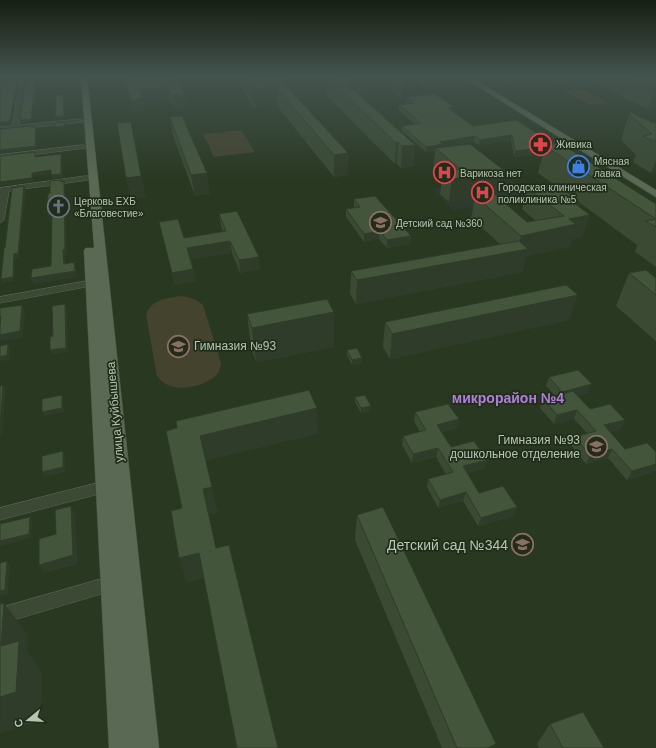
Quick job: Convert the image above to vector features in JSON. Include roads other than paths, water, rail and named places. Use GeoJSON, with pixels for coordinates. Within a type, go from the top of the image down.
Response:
{"type":"FeatureCollection","features":[{"type":"Feature","properties":{"kind":"main road","name":"улица Куйбышева"},"geometry":{"type":"LineString","coordinates":[[84,111],[114,485],[146,748]]}},
{"type":"Feature","properties":{"kind":"main road"},"geometry":{"type":"LineString","coordinates":[[521,111],[656,194]]}},
{"type":"Feature","properties":{"kind":"main road"},"geometry":{"type":"LineString","coordinates":[[530,111],[656,187]]}},
{"type":"Feature","properties":{"kind":"main road","name":"улица Куйбышева"},"geometry":{"type":"LineString","coordinates":[[114,485],[112,584],[122,748]]}},
{"type":"Feature","properties":{"kind":"street"},"geometry":{"type":"LineString","coordinates":[[15,128],[18,111]]}},
{"type":"Feature","properties":{"kind":"street"},"geometry":{"type":"LineString","coordinates":[[0,129],[85,120]]}},
{"type":"Feature","properties":{"kind":"street"},"geometry":{"type":"LineString","coordinates":[[0,157],[87,146]]}},
{"type":"Feature","properties":{"kind":"street"},"geometry":{"type":"LineString","coordinates":[[0,220],[3,189],[89,178]]}},
{"type":"Feature","properties":{"kind":"street"},"geometry":{"type":"LineString","coordinates":[[0,300],[98,282]]}},
{"type":"Feature","properties":{"kind":"street"},"geometry":{"type":"LineString","coordinates":[[0,514],[114,485]]}},
{"type":"Feature","properties":{"kind":"street"},"geometry":{"type":"LineString","coordinates":[[0,616],[112,584]]}},
{"type":"Feature","properties":{"kind":"place","name":"Живика"},"geometry":{"type":"Point","coordinates":[541,144]}},
{"type":"Feature","properties":{"kind":"place","name":"Мясная лавка"},"geometry":{"type":"Point","coordinates":[579,167]}},
{"type":"Feature","properties":{"kind":"place","name":"Варикоза нет"},"geometry":{"type":"Point","coordinates":[445,173]}},
{"type":"Feature","properties":{"kind":"place","name":"Городская клиническая поликлиника №5"},"geometry":{"type":"Point","coordinates":[482,193]}},
{"type":"Feature","properties":{"kind":"place","name":"Церковь ЕХБ «Благовестие»"},"geometry":{"type":"Point","coordinates":[58,207]}},
{"type":"Feature","properties":{"kind":"place","name":"Детский сад №360"},"geometry":{"type":"Point","coordinates":[380,223]}},
{"type":"Feature","properties":{"kind":"place","name":"Гимназия №93"},"geometry":{"type":"Point","coordinates":[179,346]}},
{"type":"Feature","properties":{"kind":"place","name":"Гимназия №93 дошкольное отделение"},"geometry":{"type":"Point","coordinates":[596,447]}},
{"type":"Feature","properties":{"kind":"place","name":"Детский сад №344"},"geometry":{"type":"Point","coordinates":[523,545]}},
{"type":"Feature","properties":{"kind":"district","name":"микрорайон №4"},"geometry":{"type":"Point","coordinates":[508,398]}}]}
